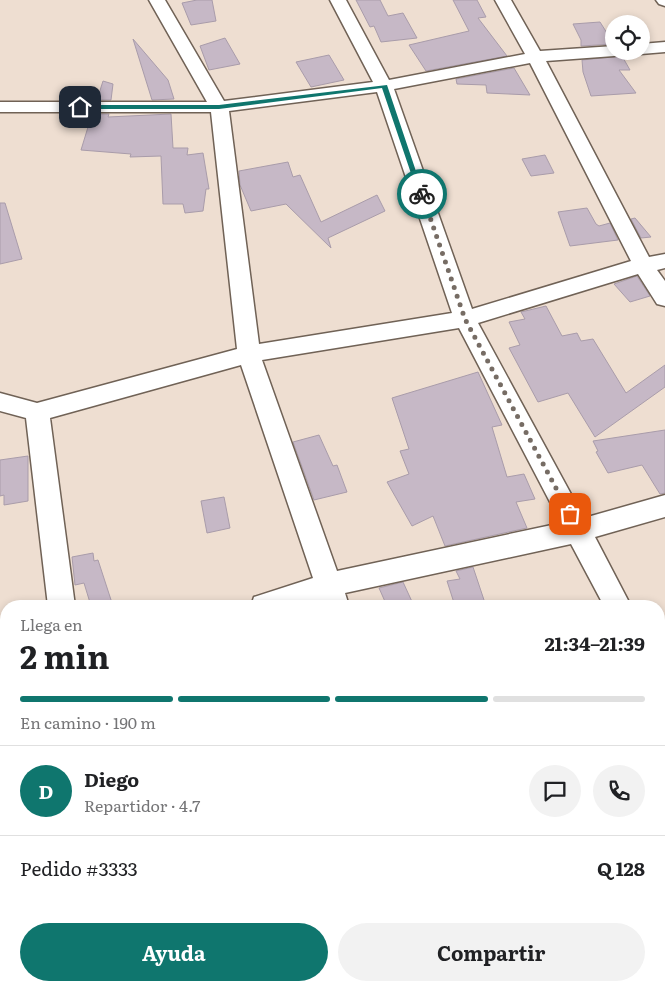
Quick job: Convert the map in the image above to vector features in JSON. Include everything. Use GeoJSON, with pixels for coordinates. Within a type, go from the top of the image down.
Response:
{"type":"FeatureCollection","features":[{"type":"Feature","properties":{"kind":"street"},"geometry":{"type":"LineString","coordinates":[[157,0],[219,107],[249,354],[332,596]]}},
{"type":"Feature","properties":{"kind":"street"},"geometry":{"type":"LineString","coordinates":[[338,0],[384,86],[465,319],[615,600]]}},
{"type":"Feature","properties":{"kind":"street"},"geometry":{"type":"LineString","coordinates":[[502,0],[535,57],[644,265],[665,298]]}},
{"type":"Feature","properties":{"kind":"street"},"geometry":{"type":"LineString","coordinates":[[650,49],[665,48]]}},
{"type":"Feature","properties":{"kind":"street"},"geometry":{"type":"LineString","coordinates":[[0,107],[219,107],[384,86],[535,57],[605,52]]}},
{"type":"Feature","properties":{"kind":"street"},"geometry":{"type":"LineString","coordinates":[[0,402],[37,412],[249,354],[465,319],[644,265],[665,261]]}},
{"type":"Feature","properties":{"kind":"street"},"geometry":{"type":"LineString","coordinates":[[37,412],[60,600]]}},
{"type":"Feature","properties":{"kind":"street"},"geometry":{"type":"LineString","coordinates":[[305,600],[332,596],[665,506]]}},
{"type":"Feature","properties":{"kind":"building"},"geometry":{"type":"Polygon","coordinates":[[[212,0],[216,21],[191,25],[182,3],[212,0]]]}},
{"type":"Feature","properties":{"kind":"building"},"geometry":{"type":"Polygon","coordinates":[[[356,0],[380,0],[388,16],[403,13],[417,38],[381,42],[374,26],[370,27],[356,0]]]}},
{"type":"Feature","properties":{"kind":"building"},"geometry":{"type":"Polygon","coordinates":[[[453,0],[477,0],[486,17],[478,18],[507,56],[426,71],[409,45],[469,31],[453,0]]]}},
{"type":"Feature","properties":{"kind":"building"},"geometry":{"type":"Polygon","coordinates":[[[600,22],[605,30],[605,45],[581,46],[581,40],[573,24],[600,22]]]}},
{"type":"Feature","properties":{"kind":"building"},"geometry":{"type":"Polygon","coordinates":[[[225,38],[240,64],[209,70],[200,46],[225,38]]]}},
{"type":"Feature","properties":{"kind":"building"},"geometry":{"type":"Polygon","coordinates":[[[133,39],[168,80],[174,99],[152,100],[133,39]]]}},
{"type":"Feature","properties":{"kind":"building"},"geometry":{"type":"Polygon","coordinates":[[[329,55],[344,80],[311,87],[296,62],[329,55]]]}},
{"type":"Feature","properties":{"kind":"building"},"geometry":{"type":"Polygon","coordinates":[[[605,58],[605,60],[624,60],[630,70],[619,70],[636,93],[591,96],[583,72],[582,60],[605,58]]]}},
{"type":"Feature","properties":{"kind":"building"},"geometry":{"type":"Polygon","coordinates":[[[514,68],[530,95],[487,93],[486,85],[457,84],[456,79],[514,68]]]}},
{"type":"Feature","properties":{"kind":"building"},"geometry":{"type":"Polygon","coordinates":[[[103,81],[113,84],[111,100],[97,100],[103,81]]]}},
{"type":"Feature","properties":{"kind":"building"},"geometry":{"type":"Polygon","coordinates":[[[92,114],[109,114],[108,117],[171,114],[173,148],[188,148],[187,155],[203,153],[209,189],[206,189],[203,211],[185,213],[183,204],[163,204],[161,156],[130,157],[131,154],[81,150],[92,114]]]}},
{"type":"Feature","properties":{"kind":"building"},"geometry":{"type":"Polygon","coordinates":[[[545,155],[554,173],[531,176],[522,159],[545,155]]]}},
{"type":"Feature","properties":{"kind":"building"},"geometry":{"type":"Polygon","coordinates":[[[288,162],[293,177],[300,175],[321,222],[377,195],[385,211],[328,238],[331,248],[286,204],[251,211],[240,185],[239,171],[288,162]]]}},
{"type":"Feature","properties":{"kind":"building"},"geometry":{"type":"Polygon","coordinates":[[[0,203],[5,203],[22,259],[0,264],[0,203]]]}},
{"type":"Feature","properties":{"kind":"building"},"geometry":{"type":"Polygon","coordinates":[[[587,208],[599,226],[610,223],[618,240],[570,246],[558,212],[587,208]]]}},
{"type":"Feature","properties":{"kind":"building"},"geometry":{"type":"Polygon","coordinates":[[[635,218],[651,237],[641,238],[631,219],[635,218]]]}},
{"type":"Feature","properties":{"kind":"building"},"geometry":{"type":"Polygon","coordinates":[[[637,276],[650,296],[630,302],[614,284],[637,276]]]}},
{"type":"Feature","properties":{"kind":"building"},"geometry":{"type":"Polygon","coordinates":[[[546,306],[562,336],[577,333],[581,341],[593,339],[626,393],[665,365],[665,387],[595,437],[568,393],[538,402],[509,348],[520,345],[509,322],[525,319],[521,312],[546,306]]]}},
{"type":"Feature","properties":{"kind":"building"},"geometry":{"type":"Polygon","coordinates":[[[478,372],[502,425],[492,427],[507,477],[524,474],[535,499],[516,502],[527,528],[445,546],[433,516],[412,526],[387,482],[409,474],[400,451],[409,449],[392,398],[478,372]]]}},
{"type":"Feature","properties":{"kind":"building"},"geometry":{"type":"Polygon","coordinates":[[[665,430],[665,493],[660,494],[642,465],[608,473],[596,452],[598,451],[593,441],[665,430]]]}},
{"type":"Feature","properties":{"kind":"building"},"geometry":{"type":"Polygon","coordinates":[[[319,435],[333,466],[337,465],[347,492],[314,500],[293,442],[319,435]]]}},
{"type":"Feature","properties":{"kind":"building"},"geometry":{"type":"Polygon","coordinates":[[[28,456],[28,501],[4,505],[4,495],[0,496],[0,460],[28,456]]]}},
{"type":"Feature","properties":{"kind":"building"},"geometry":{"type":"Polygon","coordinates":[[[224,497],[230,528],[207,533],[201,501],[224,497]]]}},
{"type":"Feature","properties":{"kind":"building"},"geometry":{"type":"Polygon","coordinates":[[[93,553],[94,561],[98,560],[111,600],[89,600],[84,583],[75,585],[72,557],[93,553]]]}},
{"type":"Feature","properties":{"kind":"building"},"geometry":{"type":"Polygon","coordinates":[[[473,567],[484,600],[453,600],[447,581],[460,579],[456,571],[473,567]]]}},
{"type":"Feature","properties":{"kind":"building"},"geometry":{"type":"Polygon","coordinates":[[[403,582],[411,600],[384,600],[379,588],[403,582]]]}},
{"type":"Feature","properties":{"kind":"way so far"},"geometry":{"type":"LineString","coordinates":[[422,194],[465,319],[570,514]]}},
{"type":"Feature","properties":{"kind":"route"},"geometry":{"type":"LineString","coordinates":[[80,107],[219,107],[384,86],[422,194]]}}]}
